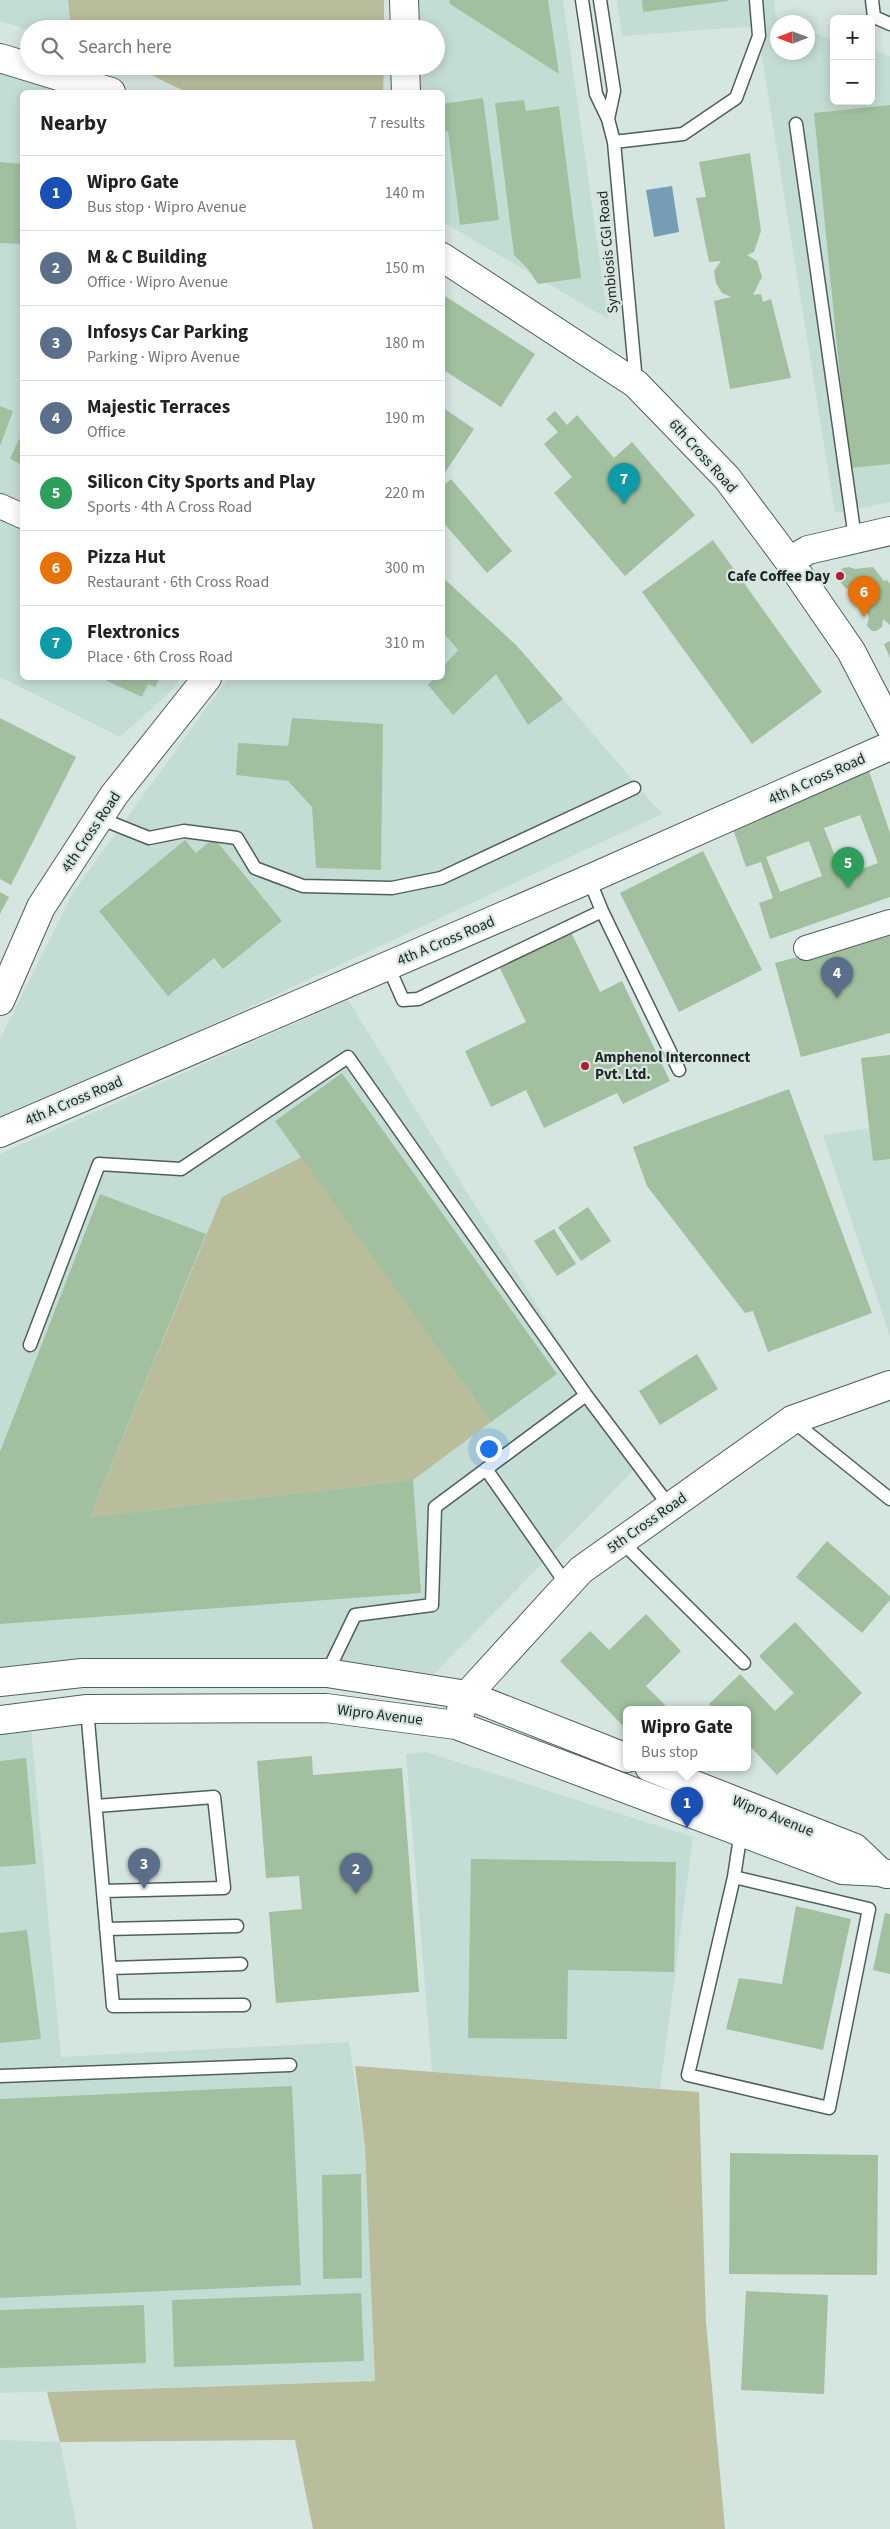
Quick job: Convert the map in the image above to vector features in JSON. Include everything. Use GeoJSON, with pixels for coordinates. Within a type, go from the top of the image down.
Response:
{"type":"FeatureCollection","features":[{"type":"Feature","properties":{"kind":"street"},"geometry":{"type":"LineString","coordinates":[[404,0],[405,20]]}},
{"type":"Feature","properties":{"kind":"street"},"geometry":{"type":"LineString","coordinates":[[0,58],[20,64]]}},
{"type":"Feature","properties":{"kind":"street"},"geometry":{"type":"LineString","coordinates":[[56,75],[104,90]]}},
{"type":"Feature","properties":{"kind":"street"},"geometry":{"type":"LineString","coordinates":[[405,75],[406,90]]}},
{"type":"Feature","properties":{"kind":"street","name":"6th Cross Road"},"geometry":{"type":"LineString","coordinates":[[445,259],[636,384],[727,478],[789,561],[851,651],[890,726]]}},
{"type":"Feature","properties":{"kind":"street"},"geometry":{"type":"LineString","coordinates":[[0,506],[20,515]]}},
{"type":"Feature","properties":{"kind":"street"},"geometry":{"type":"LineString","coordinates":[[789,561],[808,550],[890,531]]}},
{"type":"Feature","properties":{"kind":"street","name":"4th Cross Road"},"geometry":{"type":"LineString","coordinates":[[0,1001],[40,907],[114,796],[205,680]]}},
{"type":"Feature","properties":{"kind":"street","name":"4th A Cross Road"},"geometry":{"type":"LineString","coordinates":[[0,1133],[589,879],[890,746]]}},
{"type":"Feature","properties":{"kind":"street"},"geometry":{"type":"LineString","coordinates":[[806,948],[890,922]]}},
{"type":"Feature","properties":{"kind":"street","name":"5th Cross Road"},"geometry":{"type":"LineString","coordinates":[[456,1725],[467,1694],[581,1570],[792,1420],[890,1385]]}},
{"type":"Feature","properties":{"kind":"street"},"geometry":{"type":"LineString","coordinates":[[0,1682],[82,1673],[327,1673],[467,1694],[623,1756]]}},
{"type":"Feature","properties":{"kind":"street","name":"Wipro Avenue"},"geometry":{"type":"LineString","coordinates":[[0,1720],[87,1710],[326,1708],[456,1725],[842,1870],[885,1874]]}},
{"type":"Feature","properties":{"kind":"street","name":"Wipro Avenue"},"geometry":{"type":"LineString","coordinates":[[659,1771],[855,1848],[885,1874]]}},
{"type":"Feature","properties":{"kind":"lane","name":"Symbiosis CGI Road"},"geometry":{"type":"LineString","coordinates":[[582,0],[596,94],[608,119],[614,142],[636,384]]}},
{"type":"Feature","properties":{"kind":"lane","name":"Symbiosis CGI Road"},"geometry":{"type":"LineString","coordinates":[[600,0],[614,91],[608,119]]}},
{"type":"Feature","properties":{"kind":"lane"},"geometry":{"type":"LineString","coordinates":[[614,142],[683,134],[736,98],[758,36],[756,0]]}},
{"type":"Feature","properties":{"kind":"lane"},"geometry":{"type":"LineString","coordinates":[[872,0],[874,17],[890,24]]}},
{"type":"Feature","properties":{"kind":"lane"},"geometry":{"type":"LineString","coordinates":[[796,124],[855,538]]}},
{"type":"Feature","properties":{"kind":"lane"},"geometry":{"type":"LineString","coordinates":[[99,818],[149,838],[184,832],[237,838],[255,868],[303,886],[392,888],[441,878],[634,788]]}},
{"type":"Feature","properties":{"kind":"lane"},"geometry":{"type":"LineString","coordinates":[[589,879],[602,911],[679,1070]]}},
{"type":"Feature","properties":{"kind":"lane"},"geometry":{"type":"LineString","coordinates":[[388,966],[403,1000],[418,999],[602,911]]}},
{"type":"Feature","properties":{"kind":"lane"},"geometry":{"type":"LineString","coordinates":[[30,1345],[99,1164],[181,1168],[348,1057],[586,1395],[670,1507]]}},
{"type":"Feature","properties":{"kind":"lane"},"geometry":{"type":"LineString","coordinates":[[327,1673],[354,1615],[432,1605],[435,1507],[586,1395]]}},
{"type":"Feature","properties":{"kind":"lane"},"geometry":{"type":"LineString","coordinates":[[792,1420],[890,1499]]}},
{"type":"Feature","properties":{"kind":"lane"},"geometry":{"type":"LineString","coordinates":[[486,1469],[567,1585]]}},
{"type":"Feature","properties":{"kind":"lane"},"geometry":{"type":"LineString","coordinates":[[621,1541],[744,1663]]}},
{"type":"Feature","properties":{"kind":"lane"},"geometry":{"type":"LineString","coordinates":[[87,1710],[112,2006],[244,2005]]}},
{"type":"Feature","properties":{"kind":"lane"},"geometry":{"type":"LineString","coordinates":[[96,1806],[214,1797],[224,1888],[103,1891]]}},
{"type":"Feature","properties":{"kind":"lane"},"geometry":{"type":"LineString","coordinates":[[734,1877],[869,1909],[829,2108],[688,2075],[734,1877],[741,1831]]}},
{"type":"Feature","properties":{"kind":"lane"},"geometry":{"type":"LineString","coordinates":[[106,1929],[237,1926]]}},
{"type":"Feature","properties":{"kind":"lane"},"geometry":{"type":"LineString","coordinates":[[110,1968],[241,1964]]}},
{"type":"Feature","properties":{"kind":"lane"},"geometry":{"type":"LineString","coordinates":[[0,2076],[290,2065]]}},
{"type":"Feature","properties":{"kind":"shaded area"},"geometry":{"type":"Polygon","coordinates":[[[0,0],[384,0],[384,20],[20,20],[20,27],[0,21],[0,0]]]}},
{"type":"Feature","properties":{"kind":"shaded area"},"geometry":{"type":"Polygon","coordinates":[[[413,0],[563,0],[608,319],[445,223],[445,90],[415,90],[414,75],[445,75],[445,20],[414,20],[413,0]]]}},
{"type":"Feature","properties":{"kind":"shaded area"},"geometry":{"type":"Polygon","coordinates":[[[617,0],[774,0],[776,15],[770,15],[770,60],[815,60],[815,34],[830,38],[830,105],[875,105],[875,51],[890,56],[890,502],[835,513],[757,26],[622,36],[617,0]]]}},
{"type":"Feature","properties":{"kind":"shaded area"},"geometry":{"type":"Polygon","coordinates":[[[0,70],[67,90],[20,90],[20,680],[179,680],[171,691],[120,737],[0,677],[0,70]]]}},
{"type":"Feature","properties":{"kind":"shaded area"},"geometry":{"type":"Polygon","coordinates":[[[445,579],[517,646],[662,814],[0,1124],[0,1039],[74,891],[227,680],[445,680],[445,579]]]}},
{"type":"Feature","properties":{"kind":"shaded area"},"geometry":{"type":"Polygon","coordinates":[[[348,1000],[637,1467],[434,1674],[326,1658],[106,1658],[0,1667],[0,1154],[348,1000]]]}},
{"type":"Feature","properties":{"kind":"shaded area"},"geometry":{"type":"Polygon","coordinates":[[[890,1125],[890,1337],[823,1135],[890,1125]]]}},
{"type":"Feature","properties":{"kind":"shaded area"},"geometry":{"type":"Polygon","coordinates":[[[31,1729],[61,2057],[349,2042],[365,2147],[375,2381],[0,2393],[0,1733],[31,1729]]]}},
{"type":"Feature","properties":{"kind":"shaded area"},"geometry":{"type":"Polygon","coordinates":[[[426,1752],[693,1837],[660,2089],[432,2072],[406,1754],[426,1752]]]}},
{"type":"Feature","properties":{"kind":"shaded area"},"geometry":{"type":"Polygon","coordinates":[[[0,2440],[60,2442],[77,2529],[0,2529],[0,2440]]]}},
{"type":"Feature","properties":{"kind":"green space"},"geometry":{"type":"Polygon","coordinates":[[[68,0],[384,0],[384,20],[70,20],[68,0]]]}},
{"type":"Feature","properties":{"kind":"green space"},"geometry":{"type":"Polygon","coordinates":[[[151,75],[384,75],[383,90],[182,90],[151,75]]]}},
{"type":"Feature","properties":{"kind":"green space"},"geometry":{"type":"Polygon","coordinates":[[[302,1157],[491,1422],[413,1480],[90,1517],[222,1197],[302,1157]]]}},
{"type":"Feature","properties":{"kind":"green space"},"geometry":{"type":"Polygon","coordinates":[[[355,2066],[699,2092],[706,2322],[725,2529],[313,2529],[295,2440],[60,2442],[47,2392],[375,2381],[365,2147],[355,2066]]]}},
{"type":"Feature","properties":{"kind":"water"},"geometry":{"type":"Polygon","coordinates":[[[672,186],[679,232],[654,237],[646,190],[672,186]]]}},
{"type":"Feature","properties":{"kind":"building"},"geometry":{"type":"Polygon","coordinates":[[[449,0],[548,0],[559,74],[450,4],[449,0]]]}},
{"type":"Feature","properties":{"kind":"building"},"geometry":{"type":"Polygon","coordinates":[[[642,0],[728,0],[728,1],[643,12],[642,0]]]}},
{"type":"Feature","properties":{"kind":"building"},"geometry":{"type":"Polygon","coordinates":[[[483,98],[499,220],[460,225],[448,131],[445,132],[445,104],[483,98]]]}},
{"type":"Feature","properties":{"kind":"building"},"geometry":{"type":"Polygon","coordinates":[[[524,100],[526,111],[559,106],[581,278],[538,284],[528,269],[514,255],[495,103],[524,100]]]}},
{"type":"Feature","properties":{"kind":"building"},"geometry":{"type":"Polygon","coordinates":[[[890,105],[890,464],[849,468],[814,113],[890,105]]]}},
{"type":"Feature","properties":{"kind":"building"},"geometry":{"type":"Polygon","coordinates":[[[750,153],[761,231],[754,252],[747,255],[757,261],[762,277],[753,295],[761,294],[763,302],[771,299],[791,378],[730,389],[714,301],[731,297],[722,293],[716,283],[714,271],[721,261],[709,262],[696,198],[706,197],[699,162],[750,153]]]}},
{"type":"Feature","properties":{"kind":"building"},"geometry":{"type":"Polygon","coordinates":[[[0,162],[20,164],[20,244],[0,243],[0,162]]]}},
{"type":"Feature","properties":{"kind":"building"},"geometry":{"type":"Polygon","coordinates":[[[445,296],[535,354],[501,407],[445,371],[445,296]]]}},
{"type":"Feature","properties":{"kind":"building"},"geometry":{"type":"Polygon","coordinates":[[[0,406],[13,411],[0,446],[0,406]]]}},
{"type":"Feature","properties":{"kind":"building"},"geometry":{"type":"Polygon","coordinates":[[[445,409],[474,429],[445,472],[445,409]]]}},
{"type":"Feature","properties":{"kind":"building"},"geometry":{"type":"Polygon","coordinates":[[[555,411],[567,425],[577,415],[614,458],[632,442],[695,515],[625,576],[554,493],[572,477],[544,444],[558,432],[546,419],[555,411]]]}},
{"type":"Feature","properties":{"kind":"building"},"geometry":{"type":"Polygon","coordinates":[[[19,439],[20,439],[20,464],[10,459],[19,439]]]}},
{"type":"Feature","properties":{"kind":"building"},"geometry":{"type":"Polygon","coordinates":[[[451,479],[512,551],[487,573],[445,524],[445,484],[451,479]]]}},
{"type":"Feature","properties":{"kind":"building"},"geometry":{"type":"Polygon","coordinates":[[[713,540],[822,692],[752,744],[642,592],[713,540]]]}},
{"type":"Feature","properties":{"kind":"building"},"geometry":{"type":"Polygon","coordinates":[[[873,567],[884,581],[887,580],[890,584],[890,625],[883,619],[882,627],[876,631],[872,631],[867,626],[869,617],[851,586],[846,589],[839,580],[838,573],[843,568],[855,569],[873,567]]]}},
{"type":"Feature","properties":{"kind":"building"},"geometry":{"type":"Polygon","coordinates":[[[445,580],[517,646],[563,699],[528,725],[496,674],[453,715],[428,685],[432,680],[445,680],[445,665],[458,650],[445,635],[445,580]]]}},
{"type":"Feature","properties":{"kind":"building"},"geometry":{"type":"Polygon","coordinates":[[[890,641],[890,658],[884,644],[890,641]]]}},
{"type":"Feature","properties":{"kind":"building"},"geometry":{"type":"Polygon","coordinates":[[[159,680],[155,687],[148,684],[142,697],[107,681],[159,680]]]}},
{"type":"Feature","properties":{"kind":"building"},"geometry":{"type":"Polygon","coordinates":[[[0,718],[76,757],[11,885],[0,879],[0,718]]]}},
{"type":"Feature","properties":{"kind":"building"},"geometry":{"type":"Polygon","coordinates":[[[292,718],[383,724],[381,870],[316,868],[312,807],[288,781],[236,775],[238,743],[288,746],[292,718]]]}},
{"type":"Feature","properties":{"kind":"building"},"geometry":{"type":"Polygon","coordinates":[[[868,768],[890,833],[890,897],[770,939],[759,903],[773,898],[761,862],[746,867],[731,823],[868,768]],[[860,815],[824,828],[843,876],[878,863],[860,815]],[[809,841],[766,857],[780,892],[822,876],[809,841]]]}},
{"type":"Feature","properties":{"kind":"building"},"geometry":{"type":"Polygon","coordinates":[[[214,838],[282,921],[223,969],[214,958],[168,996],[99,911],[185,840],[196,853],[214,838]]]}},
{"type":"Feature","properties":{"kind":"building"},"geometry":{"type":"Polygon","coordinates":[[[703,851],[762,970],[679,1012],[620,893],[703,851]]]}},
{"type":"Feature","properties":{"kind":"building"},"geometry":{"type":"Polygon","coordinates":[[[0,892],[9,897],[0,914],[0,892]]]}},
{"type":"Feature","properties":{"kind":"building"},"geometry":{"type":"Polygon","coordinates":[[[569,928],[600,992],[622,981],[670,1081],[623,1104],[617,1093],[544,1128],[526,1090],[491,1107],[465,1051],[526,1022],[497,962],[569,928]]]}},
{"type":"Feature","properties":{"kind":"building"},"geometry":{"type":"Polygon","coordinates":[[[890,932],[890,1033],[801,1057],[775,963],[890,932]]]}},
{"type":"Feature","properties":{"kind":"building"},"geometry":{"type":"Polygon","coordinates":[[[890,1055],[890,1159],[873,1161],[861,1058],[890,1055]]]}},
{"type":"Feature","properties":{"kind":"building"},"geometry":{"type":"Polygon","coordinates":[[[342,1073],[557,1374],[491,1422],[275,1121],[342,1073]]]}},
{"type":"Feature","properties":{"kind":"building"},"geometry":{"type":"Polygon","coordinates":[[[789,1089],[872,1313],[768,1352],[753,1311],[745,1313],[647,1186],[633,1147],[789,1089]]]}},
{"type":"Feature","properties":{"kind":"building"},"geometry":{"type":"Polygon","coordinates":[[[100,1194],[206,1234],[90,1517],[413,1480],[421,1593],[0,1624],[0,1452],[100,1194]]]}},
{"type":"Feature","properties":{"kind":"building"},"geometry":{"type":"Polygon","coordinates":[[[588,1207],[611,1241],[581,1261],[558,1227],[588,1207]]]}},
{"type":"Feature","properties":{"kind":"building"},"geometry":{"type":"Polygon","coordinates":[[[554,1229],[576,1264],[557,1276],[534,1241],[554,1229]]]}},
{"type":"Feature","properties":{"kind":"building"},"geometry":{"type":"Polygon","coordinates":[[[697,1354],[718,1389],[660,1425],[639,1391],[697,1354]]]}},
{"type":"Feature","properties":{"kind":"building"},"geometry":{"type":"Polygon","coordinates":[[[827,1541],[890,1596],[890,1600],[862,1633],[796,1577],[827,1541]]]}},
{"type":"Feature","properties":{"kind":"building"},"geometry":{"type":"Polygon","coordinates":[[[646,1614],[681,1651],[646,1686],[664,1706],[623,1706],[623,1726],[560,1661],[590,1631],[609,1650],[646,1614]]]}},
{"type":"Feature","properties":{"kind":"building"},"geometry":{"type":"Polygon","coordinates":[[[795,1622],[862,1693],[777,1775],[751,1747],[751,1706],[711,1706],[709,1704],[740,1674],[775,1711],[794,1693],[759,1656],[795,1622]]]}},
{"type":"Feature","properties":{"kind":"building"},"geometry":{"type":"Polygon","coordinates":[[[312,1756],[313,1775],[402,1768],[419,1992],[276,2003],[269,1912],[302,1909],[299,1876],[266,1878],[257,1761],[312,1756]]]}},
{"type":"Feature","properties":{"kind":"building"},"geometry":{"type":"Polygon","coordinates":[[[26,1758],[36,1864],[0,1867],[0,1761],[26,1758]]]}},
{"type":"Feature","properties":{"kind":"building"},"geometry":{"type":"Polygon","coordinates":[[[471,1859],[676,1862],[674,1972],[568,1970],[567,2039],[468,2038],[471,1859]]]}},
{"type":"Feature","properties":{"kind":"building"},"geometry":{"type":"Polygon","coordinates":[[[796,1906],[851,1919],[823,2050],[726,2029],[739,1978],[782,1984],[796,1906]]]}},
{"type":"Feature","properties":{"kind":"building"},"geometry":{"type":"Polygon","coordinates":[[[885,1913],[890,1914],[890,1974],[873,1970],[885,1913]]]}},
{"type":"Feature","properties":{"kind":"building"},"geometry":{"type":"Polygon","coordinates":[[[27,1930],[41,2039],[0,2043],[0,1933],[27,1930]]]}},
{"type":"Feature","properties":{"kind":"building"},"geometry":{"type":"Polygon","coordinates":[[[292,2086],[301,2285],[0,2298],[0,2099],[292,2086]]]}},
{"type":"Feature","properties":{"kind":"building"},"geometry":{"type":"Polygon","coordinates":[[[730,2153],[878,2155],[877,2275],[729,2274],[730,2153]]]}},
{"type":"Feature","properties":{"kind":"building"},"geometry":{"type":"Polygon","coordinates":[[[361,2174],[362,2278],[323,2279],[322,2175],[361,2174]]]}},
{"type":"Feature","properties":{"kind":"building"},"geometry":{"type":"Polygon","coordinates":[[[746,2291],[828,2295],[824,2394],[741,2390],[746,2291]]]}},
{"type":"Feature","properties":{"kind":"building"},"geometry":{"type":"Polygon","coordinates":[[[361,2293],[364,2361],[174,2367],[172,2300],[361,2293]]]}},
{"type":"Feature","properties":{"kind":"building"},"geometry":{"type":"Polygon","coordinates":[[[144,2305],[146,2363],[0,2368],[0,2310],[144,2305]]]}},
{"type":"Feature","properties":{"kind":"place","name":"Flextronics"},"geometry":{"type":"Point","coordinates":[624,504]}},
{"type":"Feature","properties":{"kind":"place","name":"Cafe Coffee Day"},"geometry":{"type":"Point","coordinates":[840,576]}},
{"type":"Feature","properties":{"kind":"place","name":"Pizza Hut"},"geometry":{"type":"Point","coordinates":[864,617]}},
{"type":"Feature","properties":{"kind":"place","name":"Silicon City Sports and Play"},"geometry":{"type":"Point","coordinates":[848,888]}},
{"type":"Feature","properties":{"kind":"place","name":"Majestic Terraces"},"geometry":{"type":"Point","coordinates":[837,998]}},
{"type":"Feature","properties":{"kind":"place","name":"Amphenol Interconnect Pvt. Ltd."},"geometry":{"type":"Point","coordinates":[585,1066]}},
{"type":"Feature","properties":{"kind":"place","name":"Wipro Gate"},"geometry":{"type":"Point","coordinates":[687,1828]}},
{"type":"Feature","properties":{"kind":"place","name":"Infosys Car Parking"},"geometry":{"type":"Point","coordinates":[144,1889]}},
{"type":"Feature","properties":{"kind":"place","name":"M & C Building"},"geometry":{"type":"Point","coordinates":[356,1894]}}]}
